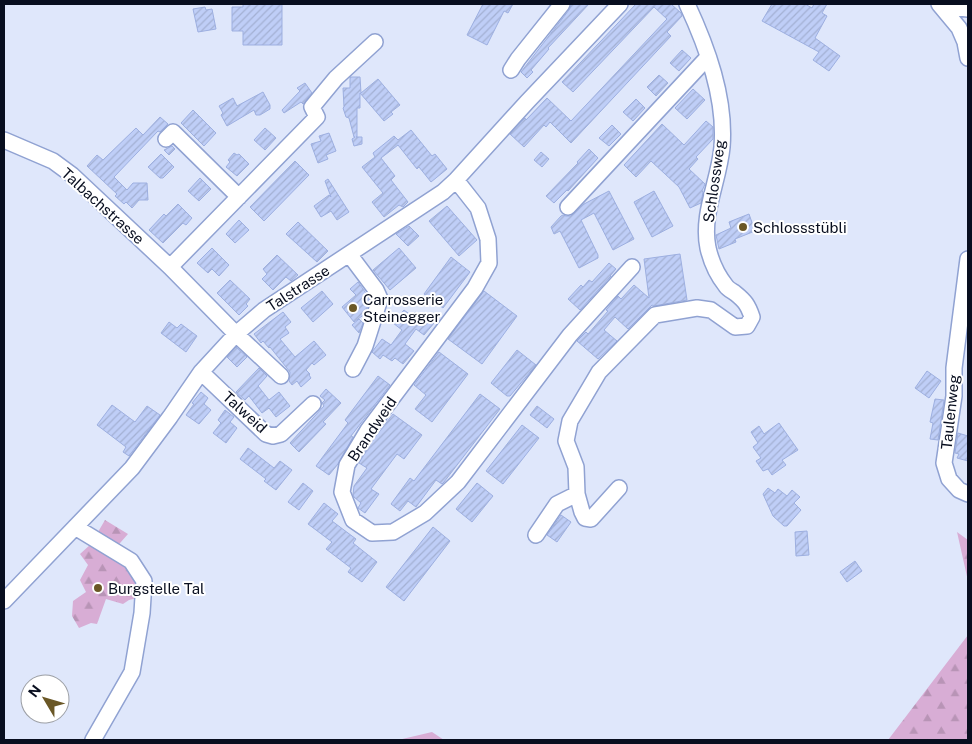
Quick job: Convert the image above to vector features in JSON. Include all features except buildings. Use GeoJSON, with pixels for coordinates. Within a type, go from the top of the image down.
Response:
{"type":"FeatureCollection","features":[{"type":"Feature","properties":{"kind":"street"},"geometry":{"type":"LineString","coordinates":[[511,70],[562,4]]}},
{"type":"Feature","properties":{"kind":"street","name":"Talstrasse"},"geometry":{"type":"LineString","coordinates":[[4,601],[132,468],[201,372],[236,334],[264,310],[443,192],[620,4]]}},
{"type":"Feature","properties":{"kind":"street","name":"Schlossweg"},"geometry":{"type":"LineString","coordinates":[[619,488],[591,519],[585,518],[578,494],[576,467],[566,441],[570,421],[599,372],[655,315],[696,308],[711,310],[734,327],[747,326],[752,317],[748,305],[726,288],[716,271],[708,249],[708,209],[722,147],[721,117],[717,87],[702,36],[687,4]]}},
{"type":"Feature","properties":{"kind":"street"},"geometry":{"type":"LineString","coordinates":[[940,5],[968,9]]}},
{"type":"Feature","properties":{"kind":"street"},"geometry":{"type":"LineString","coordinates":[[940,5],[958,28],[965,42],[968,58]]}},
{"type":"Feature","properties":{"kind":"street"},"geometry":{"type":"LineString","coordinates":[[170,267],[317,117],[312,107],[336,78],[376,42]]}},
{"type":"Feature","properties":{"kind":"street"},"geometry":{"type":"LineString","coordinates":[[568,207],[708,57]]}},
{"type":"Feature","properties":{"kind":"street"},"geometry":{"type":"LineString","coordinates":[[166,139],[173,132],[239,197]]}},
{"type":"Feature","properties":{"kind":"street","name":"Talbachstrasse"},"geometry":{"type":"LineString","coordinates":[[4,140],[53,161],[72,175],[170,267],[236,334],[281,376]]}},
{"type":"Feature","properties":{"kind":"street","name":"Brandweid"},"geometry":{"type":"LineString","coordinates":[[456,180],[478,208],[488,239],[489,263],[476,288],[368,430],[347,465],[342,492],[353,520],[372,533],[393,532],[400,528],[425,513],[458,482],[570,334],[632,267]]}},
{"type":"Feature","properties":{"kind":"street"},"geometry":{"type":"LineString","coordinates":[[349,254],[376,290],[380,299],[365,346],[352,369]]}},
{"type":"Feature","properties":{"kind":"street","name":"Taulenweg"},"geometry":{"type":"LineString","coordinates":[[968,259],[954,368],[954,396],[944,462],[949,479],[960,490],[968,494]]}},
{"type":"Feature","properties":{"kind":"street","name":"Talweid"},"geometry":{"type":"LineString","coordinates":[[201,372],[266,434],[273,436],[281,434],[313,404]]}},
{"type":"Feature","properties":{"kind":"street"},"geometry":{"type":"LineString","coordinates":[[536,534],[557,504],[578,494]]}},
{"type":"Feature","properties":{"kind":"street"},"geometry":{"type":"LineString","coordinates":[[75,527],[131,561],[144,582],[142,612],[132,672],[93,740]]}},
{"type":"Feature","properties":{"kind":"green space"},"geometry":{"type":"Polygon","coordinates":[[[105,520],[128,534],[113,551],[144,581],[138,598],[123,604],[106,599],[97,624],[91,623],[79,628],[72,616],[73,601],[86,592],[80,580],[88,565],[80,554],[91,544],[105,520]]]}},
{"type":"Feature","properties":{"kind":"green space"},"geometry":{"type":"Polygon","coordinates":[[[957,532],[968,540],[968,581],[957,532]]]}},
{"type":"Feature","properties":{"kind":"green space"},"geometry":{"type":"Polygon","coordinates":[[[968,635],[968,740],[888,740],[968,635]]]}},
{"type":"Feature","properties":{"kind":"green space"},"geometry":{"type":"Polygon","coordinates":[[[432,732],[444,740],[398,740],[432,732]]]}},
{"type":"Feature","properties":{"kind":"place","name":"Schlossstübli"},"geometry":{"type":"Point","coordinates":[743,227]}},
{"type":"Feature","properties":{"kind":"place","name":"Carrosserie Steinegger"},"geometry":{"type":"Point","coordinates":[353,308]}},
{"type":"Feature","properties":{"kind":"place","name":"Burgstelle Tal"},"geometry":{"type":"Point","coordinates":[98,588]}}]}
